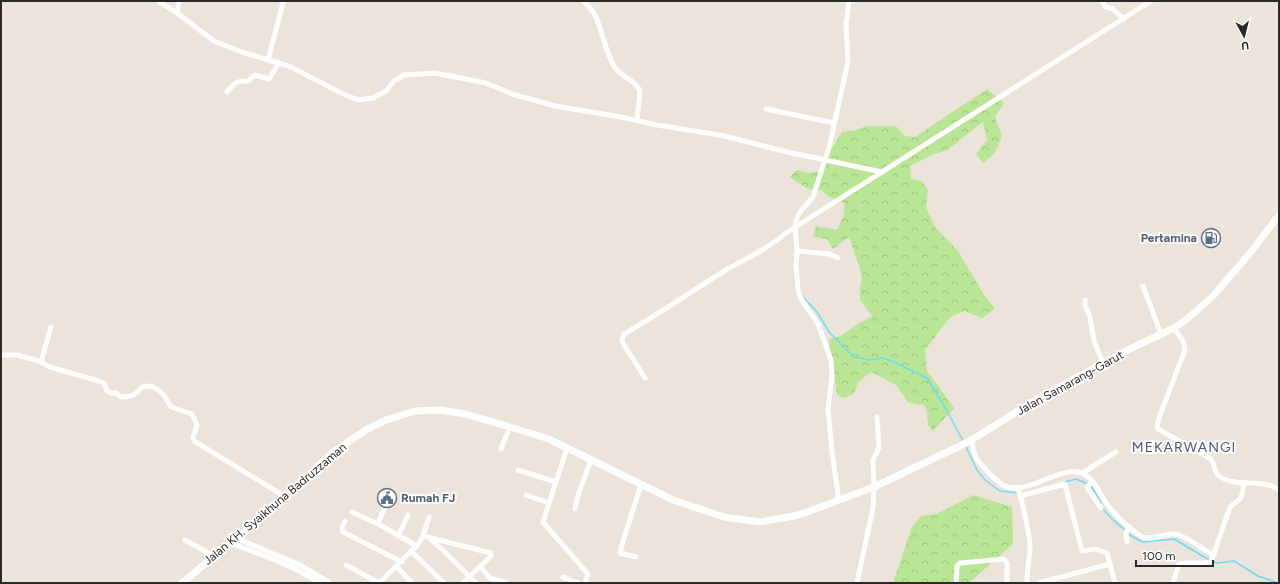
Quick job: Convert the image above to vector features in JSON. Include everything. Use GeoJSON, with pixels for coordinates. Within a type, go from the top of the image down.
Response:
{"type":"FeatureCollection","features":[{"type":"Feature","properties":{"kind":"main road","name":"Jalan Samarang-Garut"},"geometry":{"type":"LineString","coordinates":[[955,448],[970,441],[1036,400],[1134,347],[1174,328],[1186,320],[1213,296],[1251,252],[1279,215]]}},
{"type":"Feature","properties":{"kind":"main road","name":"Jalan KH. Syaikhuna Badruzzaman"},"geometry":{"type":"LineString","coordinates":[[182,583],[255,524],[333,452],[366,430],[386,420],[415,411],[440,410],[465,414],[510,426],[548,439],[673,500],[718,516],[760,522],[797,515],[839,501],[874,487],[955,448]]}},
{"type":"Feature","properties":{"kind":"street"},"geometry":{"type":"LineString","coordinates":[[158,1],[178,13],[214,41],[292,67],[341,93],[358,100],[373,98],[386,91],[394,81],[404,75],[435,73],[486,83],[512,94],[555,106],[725,136],[787,152],[882,172]]}},
{"type":"Feature","properties":{"kind":"street"},"geometry":{"type":"LineString","coordinates":[[178,13],[179,1]]}},
{"type":"Feature","properties":{"kind":"street"},"geometry":{"type":"LineString","coordinates":[[268,60],[283,3],[282,1]]}},
{"type":"Feature","properties":{"kind":"street"},"geometry":{"type":"LineString","coordinates":[[584,1],[593,12],[605,46],[615,67],[627,79],[634,82],[640,91],[637,120]]}},
{"type":"Feature","properties":{"kind":"street"},"geometry":{"type":"LineString","coordinates":[[839,501],[832,452],[829,416],[832,376],[831,360],[818,324],[800,297],[797,280],[795,227],[796,220],[800,212],[813,197],[830,144],[848,61],[846,25],[849,1]]}},
{"type":"Feature","properties":{"kind":"street"},"geometry":{"type":"LineString","coordinates":[[1102,1],[1106,7],[1113,10],[1124,19]]}},
{"type":"Feature","properties":{"kind":"street"},"geometry":{"type":"LineString","coordinates":[[645,378],[623,343],[622,339],[624,334],[769,246],[795,227],[1151,1]]}},
{"type":"Feature","properties":{"kind":"street"},"geometry":{"type":"LineString","coordinates":[[227,92],[241,80],[248,81],[255,75],[269,78],[279,63]]}},
{"type":"Feature","properties":{"kind":"street"},"geometry":{"type":"LineString","coordinates":[[766,109],[834,124]]}},
{"type":"Feature","properties":{"kind":"street"},"geometry":{"type":"LineString","coordinates":[[797,251],[828,254],[838,258]]}},
{"type":"Feature","properties":{"kind":"street"},"geometry":{"type":"LineString","coordinates":[[1143,286],[1161,334]]}},
{"type":"Feature","properties":{"kind":"street"},"geometry":{"type":"LineString","coordinates":[[1085,300],[1085,305],[1090,317],[1094,341],[1103,364]]}},
{"type":"Feature","properties":{"kind":"street"},"geometry":{"type":"LineString","coordinates":[[41,362],[51,327]]}},
{"type":"Feature","properties":{"kind":"street"},"geometry":{"type":"LineString","coordinates":[[1174,328],[1183,341],[1185,350],[1169,390],[1157,428],[1179,442],[1212,459],[1217,473],[1220,476],[1244,483],[1269,485],[1279,490]]}},
{"type":"Feature","properties":{"kind":"street"},"geometry":{"type":"LineString","coordinates":[[1,355],[17,355],[102,382],[104,383],[107,391],[116,393],[121,397],[136,394],[141,388],[156,388],[164,396],[171,407],[192,414],[197,425],[193,437],[194,441],[284,496]]}},
{"type":"Feature","properties":{"kind":"street"},"geometry":{"type":"LineString","coordinates":[[857,583],[872,508],[874,487],[873,460],[879,448],[877,417]]}},
{"type":"Feature","properties":{"kind":"street"},"geometry":{"type":"LineString","coordinates":[[502,449],[510,426]]}},
{"type":"Feature","properties":{"kind":"street"},"geometry":{"type":"LineString","coordinates":[[970,441],[978,461],[1003,485],[1017,488],[1069,472],[1082,473],[1116,452]]}},
{"type":"Feature","properties":{"kind":"street"},"geometry":{"type":"LineString","coordinates":[[567,448],[543,522],[588,574],[584,583]]}},
{"type":"Feature","properties":{"kind":"street"},"geometry":{"type":"LineString","coordinates":[[575,509],[578,495],[591,460]]}},
{"type":"Feature","properties":{"kind":"street"},"geometry":{"type":"LineString","coordinates":[[518,470],[556,482]]}},
{"type":"Feature","properties":{"kind":"street"},"geometry":{"type":"LineString","coordinates":[[1082,473],[1128,530],[1143,538],[1164,534],[1175,534],[1184,537],[1213,558]]}},
{"type":"Feature","properties":{"kind":"street"},"geometry":{"type":"LineString","coordinates":[[1173,583],[1179,564],[1189,562],[1206,563],[1213,558],[1230,507],[1240,499],[1244,483]]}},
{"type":"Feature","properties":{"kind":"street"},"geometry":{"type":"LineString","coordinates":[[1020,496],[1065,484],[1082,552],[1095,549],[1107,553],[1116,583]]}},
{"type":"Feature","properties":{"kind":"street"},"geometry":{"type":"LineString","coordinates":[[1090,484],[1101,508]]}},
{"type":"Feature","properties":{"kind":"street"},"geometry":{"type":"LineString","coordinates":[[636,557],[620,553],[641,485]]}},
{"type":"Feature","properties":{"kind":"street"},"geometry":{"type":"LineString","coordinates":[[1017,488],[1031,547],[1027,570],[1027,583]]}},
{"type":"Feature","properties":{"kind":"street"},"geometry":{"type":"LineString","coordinates":[[526,495],[549,503]]}},
{"type":"Feature","properties":{"kind":"street"},"geometry":{"type":"LineString","coordinates":[[378,524],[386,504]]}},
{"type":"Feature","properties":{"kind":"street"},"geometry":{"type":"LineString","coordinates":[[352,512],[378,524],[417,546]]}},
{"type":"Feature","properties":{"kind":"street"},"geometry":{"type":"LineString","coordinates":[[398,536],[408,515]]}},
{"type":"Feature","properties":{"kind":"street"},"geometry":{"type":"LineString","coordinates":[[346,565],[379,583],[426,537],[429,517]]}},
{"type":"Feature","properties":{"kind":"street"},"geometry":{"type":"LineString","coordinates":[[345,521],[342,527],[343,532],[402,562]]}},
{"type":"Feature","properties":{"kind":"street"},"geometry":{"type":"LineString","coordinates":[[1127,542],[1128,530]]}},
{"type":"Feature","properties":{"kind":"street"},"geometry":{"type":"LineString","coordinates":[[426,537],[491,553],[491,556],[463,583]]}},
{"type":"Feature","properties":{"kind":"street"},"geometry":{"type":"LineString","coordinates":[[426,537],[476,583]]}},
{"type":"Feature","properties":{"kind":"street"},"geometry":{"type":"LineString","coordinates":[[236,538],[300,566],[330,583]]}},
{"type":"Feature","properties":{"kind":"street"},"geometry":{"type":"LineString","coordinates":[[185,540],[214,556]]}},
{"type":"Feature","properties":{"kind":"street"},"geometry":{"type":"LineString","coordinates":[[230,543],[263,555],[320,583]]}},
{"type":"Feature","properties":{"kind":"street"},"geometry":{"type":"LineString","coordinates":[[410,551],[444,583]]}},
{"type":"Feature","properties":{"kind":"street"},"geometry":{"type":"LineString","coordinates":[[956,583],[957,566],[960,564],[1004,559],[1007,563],[1008,583]]}},
{"type":"Feature","properties":{"kind":"street"},"geometry":{"type":"LineString","coordinates":[[1037,583],[1110,564]]}},
{"type":"Feature","properties":{"kind":"street"},"geometry":{"type":"LineString","coordinates":[[396,566],[412,583]]}},
{"type":"Feature","properties":{"kind":"street"},"geometry":{"type":"LineString","coordinates":[[480,566],[490,578],[506,583]]}},
{"type":"Feature","properties":{"kind":"street"},"geometry":{"type":"LineString","coordinates":[[563,578],[578,583]]}},
{"type":"Feature","properties":{"kind":"green space"},"geometry":{"type":"Polygon","coordinates":[[[987,89],[1004,103],[995,117],[1002,136],[994,154],[983,163],[976,154],[987,140],[983,122],[947,150],[932,155],[910,166],[911,179],[922,181],[928,190],[926,208],[935,227],[958,251],[984,295],[995,309],[982,318],[964,311],[950,317],[925,350],[927,371],[954,408],[933,431],[928,425],[927,412],[924,405],[909,403],[896,385],[871,372],[858,382],[854,394],[844,398],[837,395],[829,339],[841,336],[872,316],[860,300],[862,275],[849,237],[833,249],[827,239],[813,237],[816,226],[837,230],[844,214],[844,203],[828,196],[821,190],[808,189],[790,177],[797,170],[809,173],[821,171],[832,148],[842,132],[856,130],[866,126],[896,126],[904,136],[915,137],[987,89]]]}},
{"type":"Feature","properties":{"kind":"green space"},"geometry":{"type":"Polygon","coordinates":[[[973,495],[1012,507],[1013,544],[969,583],[893,583],[912,527],[921,516],[937,514],[973,495]]]}},
{"type":"Feature","properties":{"kind":"waterway"},"geometry":{"type":"LineString","coordinates":[[803,297],[817,312],[829,332],[854,357],[870,360],[883,358],[927,378],[963,441]]}},
{"type":"Feature","properties":{"kind":"waterway"},"geometry":{"type":"LineString","coordinates":[[966,447],[977,470],[985,480],[1000,491],[1019,493]]}},
{"type":"Feature","properties":{"kind":"waterway"},"geometry":{"type":"LineString","coordinates":[[1065,482],[1076,479],[1088,484]]}},
{"type":"Feature","properties":{"kind":"waterway"},"geometry":{"type":"LineString","coordinates":[[1091,486],[1101,503]]}},
{"type":"Feature","properties":{"kind":"waterway"},"geometry":{"type":"LineString","coordinates":[[1102,507],[1104,511],[1126,531]]}},
{"type":"Feature","properties":{"kind":"waterway"},"geometry":{"type":"LineString","coordinates":[[1128,534],[1142,542],[1174,539],[1217,563],[1234,561],[1258,576],[1278,583]]}},
{"type":"Feature","properties":{"kind":"place","name":"Pertamina"},"geometry":{"type":"Point","coordinates":[1211,238]}},
{"type":"Feature","properties":{"kind":"place","name":"Rumah FJ"},"geometry":{"type":"Point","coordinates":[387,498]}},
{"type":"Feature","properties":{"kind":"district","name":"MEKARWANGI"},"geometry":{"type":"Point","coordinates":[1184,447]}}]}
